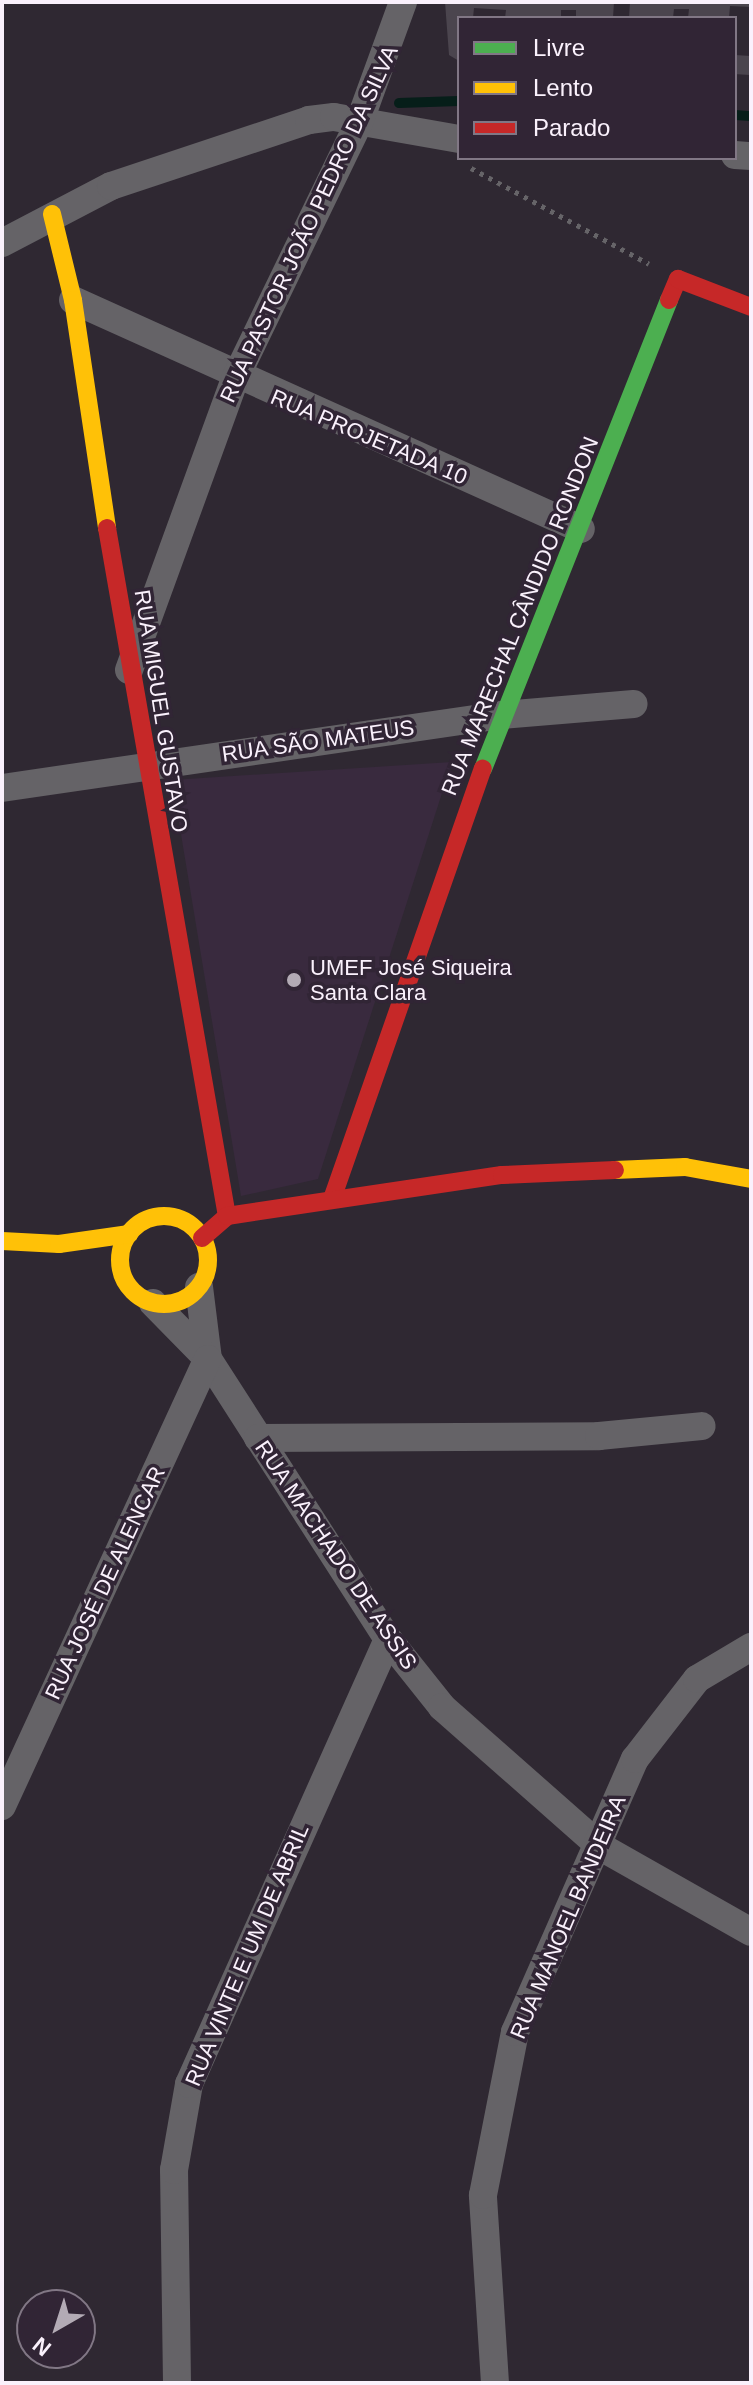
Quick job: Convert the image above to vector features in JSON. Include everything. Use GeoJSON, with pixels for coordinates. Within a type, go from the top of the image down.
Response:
{"type":"FeatureCollection","features":[{"type":"Feature","properties":{"kind":"street","name":"RUA PASTOR JOÃO PEDRO DA SILVA"},"geometry":{"type":"LineString","coordinates":[[129,671],[235,379],[359,123],[403,2]]}},
{"type":"Feature","properties":{"kind":"street"},"geometry":{"type":"LineString","coordinates":[[2,243],[52,214],[111,186],[309,120],[359,123],[457,139]]}},
{"type":"Feature","properties":{"kind":"street","name":"RUA MIGUEL GUSTAVO"},"geometry":{"type":"LineString","coordinates":[[52,214],[73,300],[143,765],[227,1216]]}},
{"type":"Feature","properties":{"kind":"street"},"geometry":{"type":"LineString","coordinates":[[678,279],[751,307]]}},
{"type":"Feature","properties":{"kind":"street","name":"RUA MARECHAL CÂNDIDO RONDON"},"geometry":{"type":"LineString","coordinates":[[332,1199],[502,715],[581,529],[678,279]]}},
{"type":"Feature","properties":{"kind":"street","name":"RUA PROJETADA 10"},"geometry":{"type":"LineString","coordinates":[[73,300],[235,379],[581,529]]}},
{"type":"Feature","properties":{"kind":"street","name":"RUA SÃO MATEUS"},"geometry":{"type":"LineString","coordinates":[[2,788],[502,715],[634,704]]}},
{"type":"Feature","properties":{"kind":"street"},"geometry":{"type":"LineString","coordinates":[[202,1238],[227,1216],[332,1199],[583,1167],[685,1167],[751,1179]]}},
{"type":"Feature","properties":{"kind":"street"},"geometry":{"type":"LineString","coordinates":[[2,1241],[59,1244],[129,1234],[166,1216],[202,1238],[208,1263],[199,1287],[178,1302],[153,1303],[127,1282],[59,1244]]}},
{"type":"Feature","properties":{"kind":"street"},"geometry":{"type":"LineString","coordinates":[[127,1282],[120,1258],[129,1234]]}},
{"type":"Feature","properties":{"kind":"street","name":"RUA MACHADO DE ASSIS"},"geometry":{"type":"LineString","coordinates":[[199,1287],[208,1359]]}},
{"type":"Feature","properties":{"kind":"street","name":"RUA MACHADO DE ASSIS"},"geometry":{"type":"LineString","coordinates":[[153,1303],[208,1359],[388,1639],[442,1707],[601,1847],[751,1932]]}},
{"type":"Feature","properties":{"kind":"street","name":"RUA JOSÉ DE ALENCAR"},"geometry":{"type":"LineString","coordinates":[[2,1806],[208,1359]]}},
{"type":"Feature","properties":{"kind":"street"},"geometry":{"type":"LineString","coordinates":[[258,1438],[599,1436],[702,1426]]}},
{"type":"Feature","properties":{"kind":"street","name":"RUA VINTE E UM DE ABRIL"},"geometry":{"type":"LineString","coordinates":[[177,2383],[174,2170],[189,2084],[388,1639]]}},
{"type":"Feature","properties":{"kind":"street","name":"RUA MANOEL BANDEIRA"},"geometry":{"type":"LineString","coordinates":[[495,2383],[483,2195],[515,2032],[601,1847],[635,1759],[660,1719],[697,1679],[751,1647]]}},
{"type":"Feature","properties":{"kind":"path"},"geometry":{"type":"LineString","coordinates":[[467,166],[678,279]]}},
{"type":"Feature","properties":{"kind":"shaded area","name":"UMEF José Siqueira Santa Clara"},"geometry":{"type":"Polygon","coordinates":[[[452,762],[318,1179],[241,1196],[172,780],[452,762]]]}},
{"type":"Feature","properties":{"kind":"building"},"geometry":{"type":"Polygon","coordinates":[[[445,2],[614,2],[613,16],[576,16],[576,10],[561,10],[561,16],[505,16],[506,10],[474,8],[473,16],[457,16],[457,60],[449,55],[445,2]]]}},
{"type":"Feature","properties":{"kind":"building"},"geometry":{"type":"Polygon","coordinates":[[[630,2],[751,2],[751,7],[730,6],[729,16],[688,16],[689,9],[674,9],[673,16],[629,16],[630,2]]]}},
{"type":"Feature","properties":{"kind":"building"},"geometry":{"type":"Polygon","coordinates":[[[737,55],[751,56],[750,75],[737,74],[737,55]]]}},
{"type":"Feature","properties":{"kind":"waterway"},"geometry":{"type":"LineString","coordinates":[[399,103],[457,101]]}},
{"type":"Feature","properties":{"kind":"waterway"},"geometry":{"type":"LineString","coordinates":[[737,115],[751,116]]}},
{"type":"Feature","properties":{"kind":"traffic: fast"},"geometry":{"type":"LineString","coordinates":[[483,769],[669,300]]}},
{"type":"Feature","properties":{"kind":"traffic: slow"},"geometry":{"type":"LineString","coordinates":[[52,214],[73,300],[107,528]]}},
{"type":"Feature","properties":{"kind":"traffic: slow"},"geometry":{"type":"LineString","coordinates":[[615,1170],[685,1167],[751,1179]]}},
{"type":"Feature","properties":{"kind":"traffic: slow"},"geometry":{"type":"LineString","coordinates":[[164,1216],[181,1220],[195,1229],[204,1243],[208,1260],[204,1277],[195,1291],[181,1300],[164,1304],[147,1300],[133,1291],[124,1277],[120,1260],[124,1243],[133,1229],[147,1220],[164,1216]]}},
{"type":"Feature","properties":{"kind":"traffic: slow"},"geometry":{"type":"LineString","coordinates":[[2,1241],[59,1244],[129,1234]]}},
{"type":"Feature","properties":{"kind":"traffic: jam"},"geometry":{"type":"LineString","coordinates":[[669,300],[678,279],[751,307]]}},
{"type":"Feature","properties":{"kind":"traffic: jam"},"geometry":{"type":"LineString","coordinates":[[107,528],[227,1216]]}},
{"type":"Feature","properties":{"kind":"traffic: jam"},"geometry":{"type":"LineString","coordinates":[[332,1199],[483,769]]}},
{"type":"Feature","properties":{"kind":"traffic: jam"},"geometry":{"type":"LineString","coordinates":[[202,1238],[227,1216],[502,1175],[615,1170]]}},
{"type":"Feature","properties":{"kind":"place","name":"UMEF José Siqueira Santa Clara"},"geometry":{"type":"Point","coordinates":[294,980]}}]}
